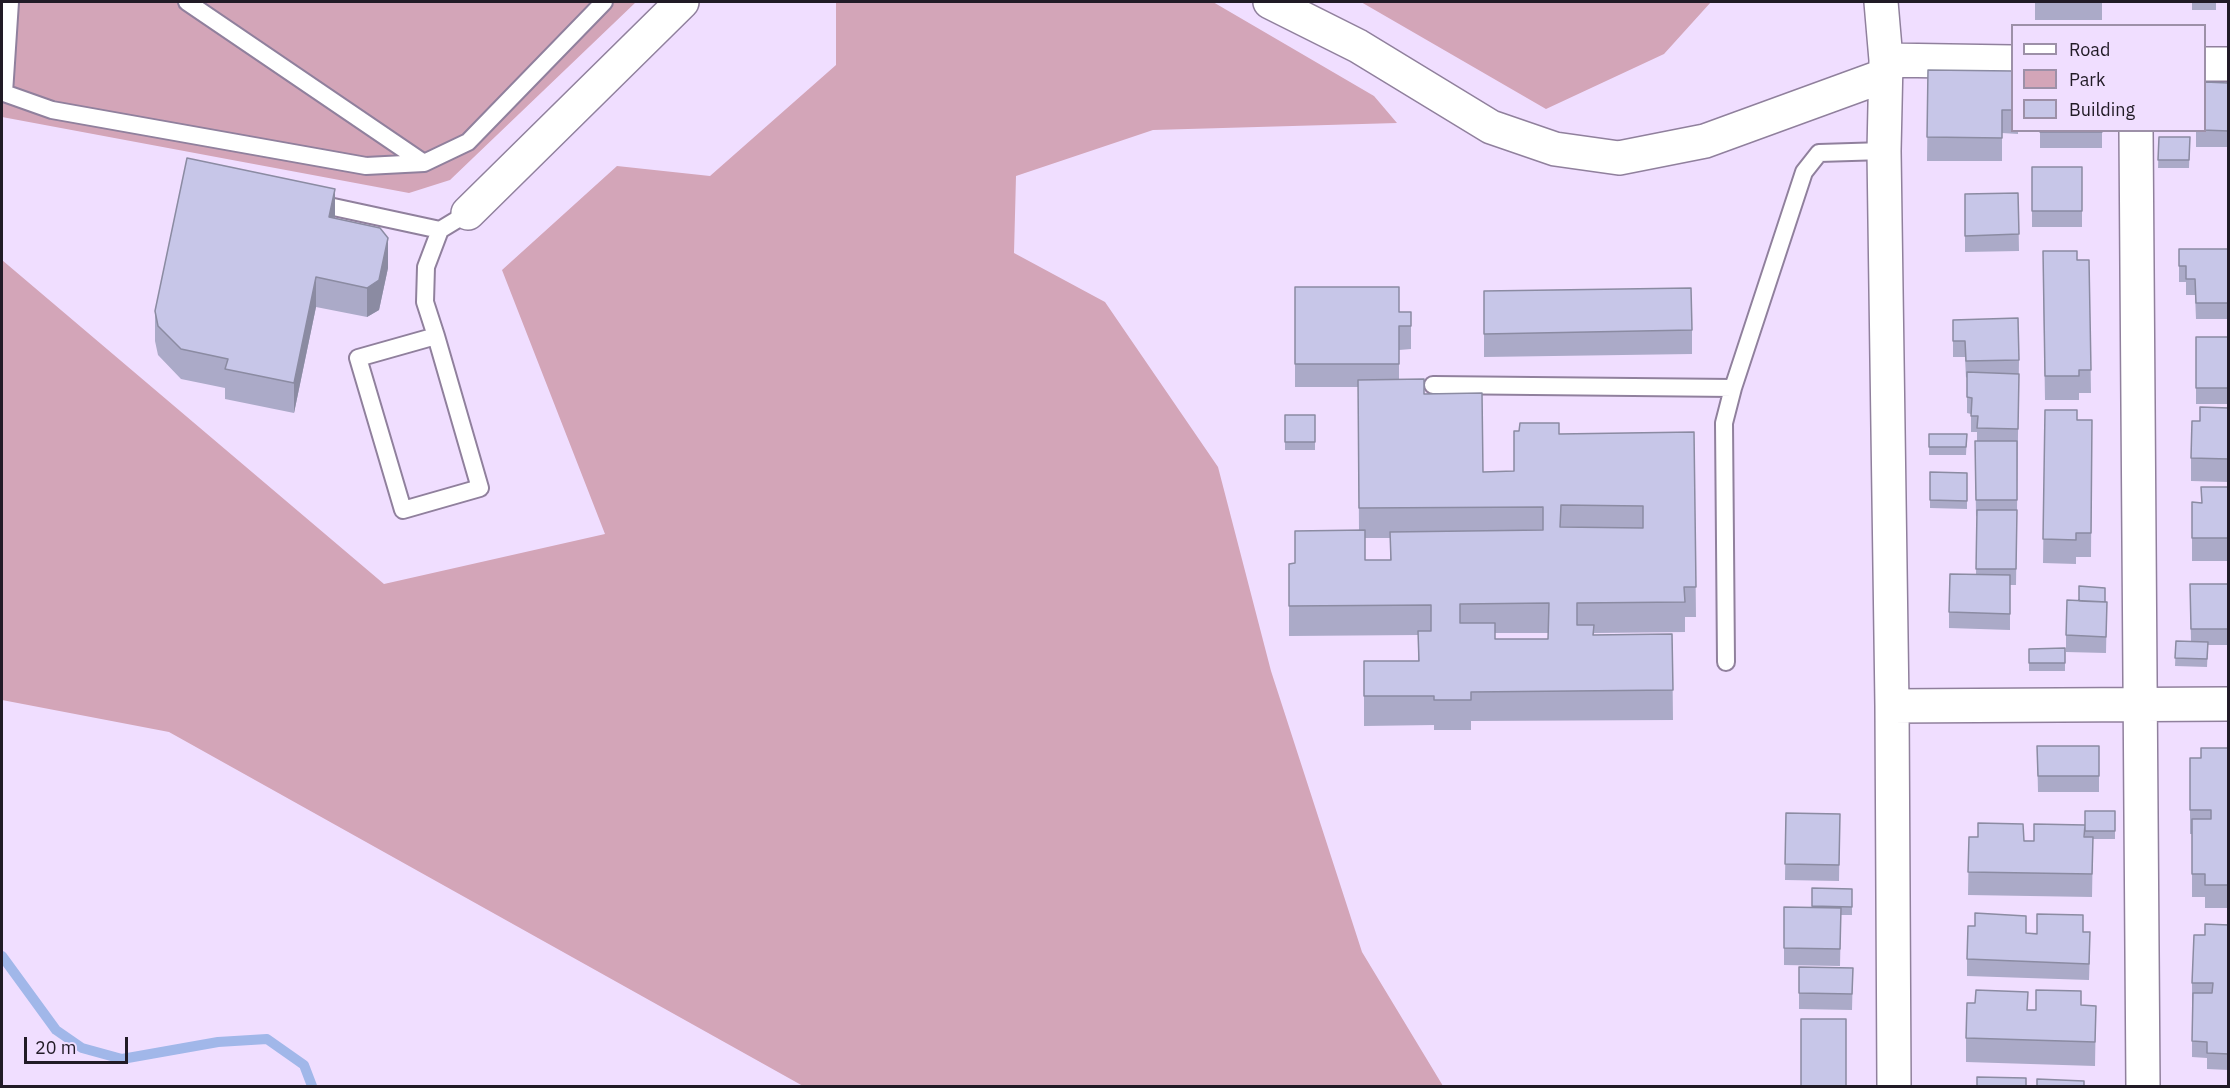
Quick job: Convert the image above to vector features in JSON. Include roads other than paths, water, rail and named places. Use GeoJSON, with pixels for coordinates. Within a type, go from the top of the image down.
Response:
{"type":"FeatureCollection","features":[{"type":"Feature","properties":{"kind":"street"},"geometry":{"type":"LineString","coordinates":[[468,213],[682,2]]}},
{"type":"Feature","properties":{"kind":"street"},"geometry":{"type":"LineString","coordinates":[[1270,2],[1358,46],[1491,127],[1555,149],[1619,158],[1705,141],[1886,68],[2011,62]]}},
{"type":"Feature","properties":{"kind":"street"},"geometry":{"type":"LineString","coordinates":[[1881,2],[1886,68],[1884,151],[1892,706],[1894,1086]]}},
{"type":"Feature","properties":{"kind":"street"},"geometry":{"type":"LineString","coordinates":[[2206,64],[2229,64]]}},
{"type":"Feature","properties":{"kind":"street"},"geometry":{"type":"LineString","coordinates":[[2136,132],[2143,1086]]}},
{"type":"Feature","properties":{"kind":"street"},"geometry":{"type":"LineString","coordinates":[[1892,706],[2229,704]]}},
{"type":"Feature","properties":{"kind":"lane"},"geometry":{"type":"LineString","coordinates":[[10,2],[4,93],[52,110],[366,166],[424,163],[468,142],[604,2]]}},
{"type":"Feature","properties":{"kind":"lane"},"geometry":{"type":"LineString","coordinates":[[187,2],[424,163]]}},
{"type":"Feature","properties":{"kind":"lane"},"geometry":{"type":"LineString","coordinates":[[1726,662],[1724,423],[1733,388],[1804,172],[1819,153],[1884,151]]}},
{"type":"Feature","properties":{"kind":"lane"},"geometry":{"type":"LineString","coordinates":[[302,200],[440,230]]}},
{"type":"Feature","properties":{"kind":"lane"},"geometry":{"type":"LineString","coordinates":[[436,336],[358,358],[403,510],[480,488],[436,336],[425,302],[426,267],[440,230],[468,213]]}},
{"type":"Feature","properties":{"kind":"lane"},"geometry":{"type":"LineString","coordinates":[[1433,385],[1733,388]]}},
{"type":"Feature","properties":{"kind":"waterway"},"geometry":{"type":"LineString","coordinates":[[2,956],[56,1030],[82,1048],[122,1059],[218,1042],[267,1039],[304,1065],[312,1086]]}}]}
